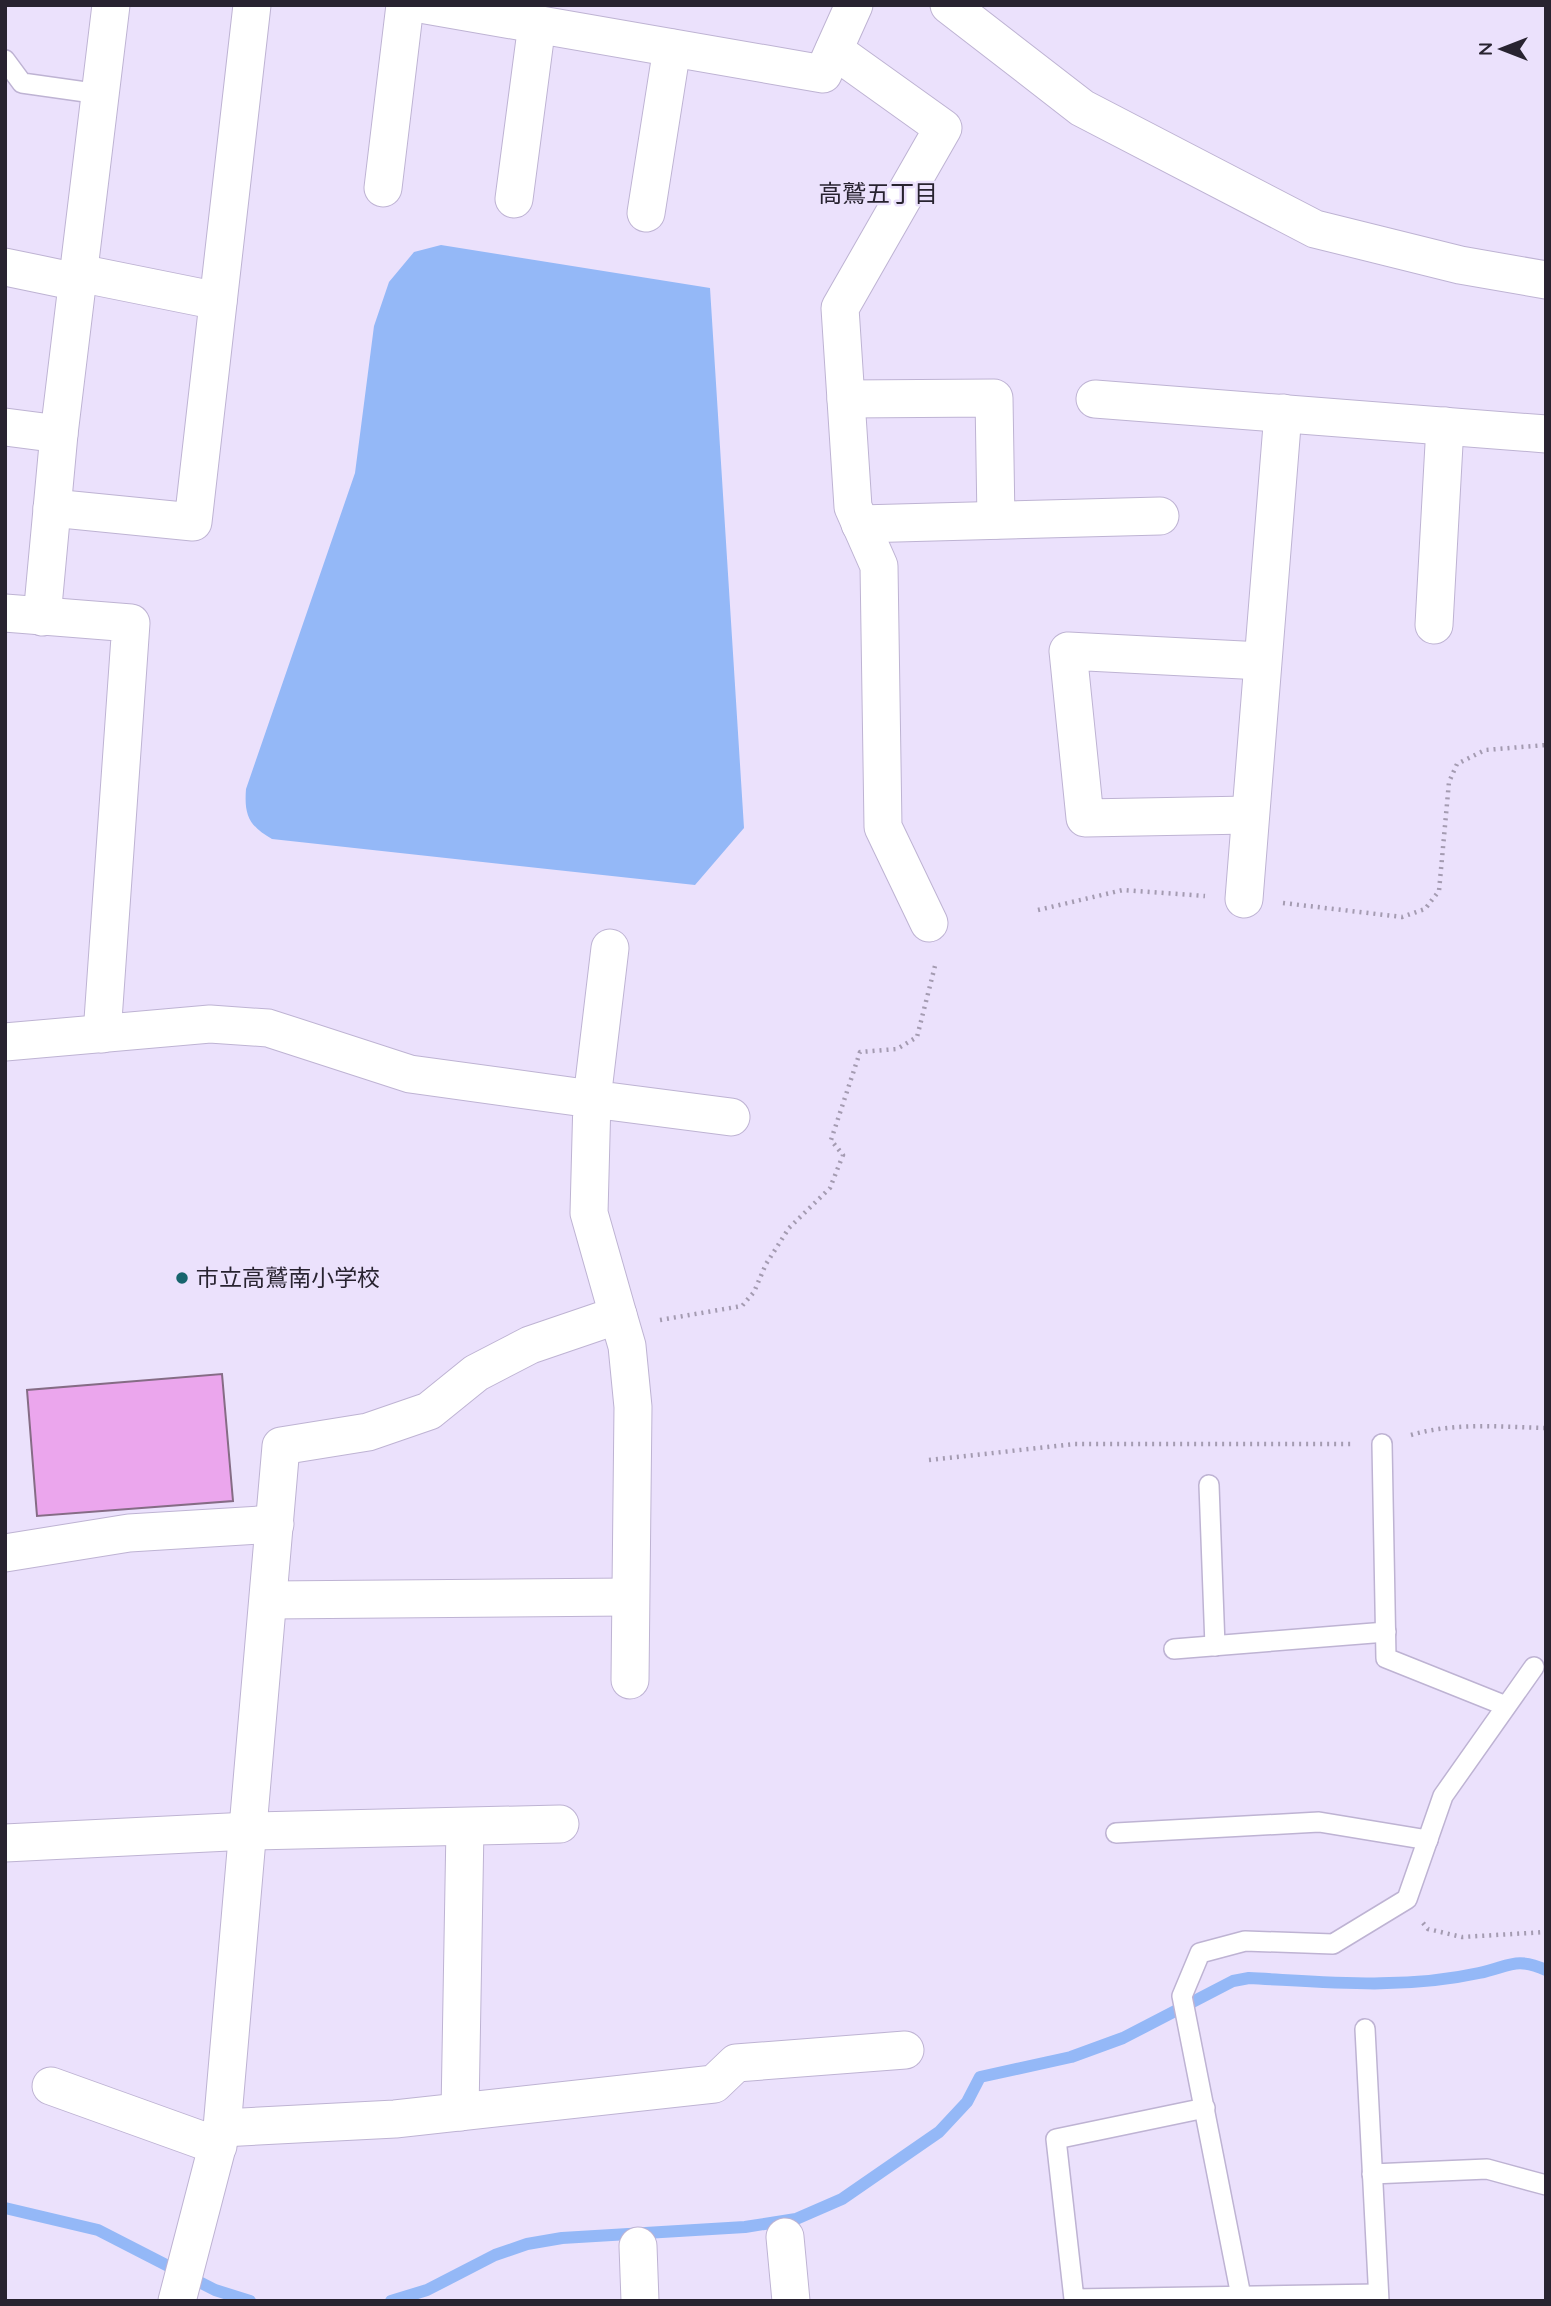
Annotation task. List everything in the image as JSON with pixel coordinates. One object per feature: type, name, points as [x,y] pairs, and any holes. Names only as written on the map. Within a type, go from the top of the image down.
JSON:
[{"type":"street","points":[[42,617],[59,434],[111,5]]},
{"type":"street","points":[[52,508],[193,522],[252,5]]},
{"type":"street","points":[[383,188],[424,6],[559,20],[672,48],[823,74],[854,5]]},
{"type":"street","points":[[949,5],[1082,108],[1315,229],[1460,265],[1546,280]]},
{"type":"street","points":[[514,200],[559,20]]},
{"type":"street","points":[[646,214],[672,48]]},
{"type":"street","points":[[834,50],[943,128],[840,308],[853,507],[879,566],[883,827],[929,923]]},
{"type":"street","points":[[5,267],[218,301]]},
{"type":"street","points":[[846,399],[994,398],[996,520]]},
{"type":"street","points":[[1095,399],[1546,434]]},
{"type":"street","points":[[1244,899],[1283,413]]},
{"type":"street","points":[[1434,625],[1445,426]]},
{"type":"street","points":[[5,427],[59,434]]},
{"type":"street","points":[[860,524],[1160,516]]},
{"type":"street","points":[[5,613],[131,623],[102,1034]]},
{"type":"street","points":[[1249,815],[1084,818],[1068,650],[1262,661]]},
{"type":"street","points":[[610,948],[592,1099],[589,1213],[620,1322],[633,1408],[630,1680]]},
{"type":"street","points":[[5,1042],[210,1024],[268,1028],[410,1074],[731,1117]]},
{"type":"street","points":[[177,2301],[220,2137],[281,1446],[368,1432],[429,1411],[476,1373],[530,1345],[620,1322]]},
{"type":"street","points":[[5,1553],[129,1533],[275,1524]]},
{"type":"street","points":[[269,1601],[629,1597]]},
{"type":"street","points":[[5,1843],[249,1830],[559,1824]]},
{"type":"street","points":[[460,2112],[465,1827]]},
{"type":"street","points":[[51,2086],[220,2137],[714,2084],[736,2063],[905,2050]]},
{"type":"street","points":[[785,2237],[791,2301]]},
{"type":"street","points":[[638,2246],[640,2301]]},
{"type":"lane","points":[[5,60],[22,83],[100,94]]},
{"type":"lane","points":[[1382,1444],[1386,1658],[1506,1706]]},
{"type":"lane","points":[[1209,1485],[1215,1646]]},
{"type":"lane","points":[[1174,1649],[1386,1632]]},
{"type":"lane","points":[[1241,2296],[1182,1996],[1200,1953],[1245,1941],[1334,1944],[1407,1899],[1443,1796],[1534,1667]]},
{"type":"lane","points":[[1116,1833],[1319,1822],[1428,1840]]},
{"type":"lane","points":[[1205,2108],[1056,2138],[1074,2299],[1378,2297],[1365,2029]]},
{"type":"lane","points":[[1372,2174],[1488,2169],[1546,2185]]},
{"type":"path","points":[[1038,910],[1122,890],[1244,899],[1402,916],[1425,909],[1439,891],[1449,782],[1457,764],[1485,750],[1546,745]]},
{"type":"path","points":[[620,1322],[742,1306],[754,1292],[789,1228],[830,1188],[843,1155],[831,1140],[860,1052],[897,1049],[917,1037],[941,942],[929,923]]},
{"type":"path","points":[[929,1460],[1075,1444],[1382,1444],[1432,1429],[1477,1426],[1546,1428]]},
{"type":"path","points":[[1407,1899],[1428,1929],[1462,1937],[1546,1932]]},
{"type":"water","points":[[441,245],[710,288],[744,828],[695,885],[272,839],[253,824],[247,813],[246,789],[355,473],[374,326],[389,282],[414,252]]},
{"type":"building","points":[[222,1374],[233,1501],[37,1516],[27,1390]]},
{"type":"waterway","points":[[391,2301],[427,2290],[495,2255],[527,2244],[562,2238],[745,2227],[796,2219],[842,2199],[939,2132],[967,2102],[980,2077],[1071,2057],[1123,2038],[1233,1981],[1249,1978],[1336,1983],[1422,1982],[1479,1973],[1519,1963],[1546,1970]]},
{"type":"waterway","points":[[5,2208],[98,2230],[215,2290],[250,2301]]},
{"type":"place","name":"市立高鷲南小学校","points":[[182,1278]]},
{"type":"district","name":"高鷲五丁目","points":[[878,194]]}]
